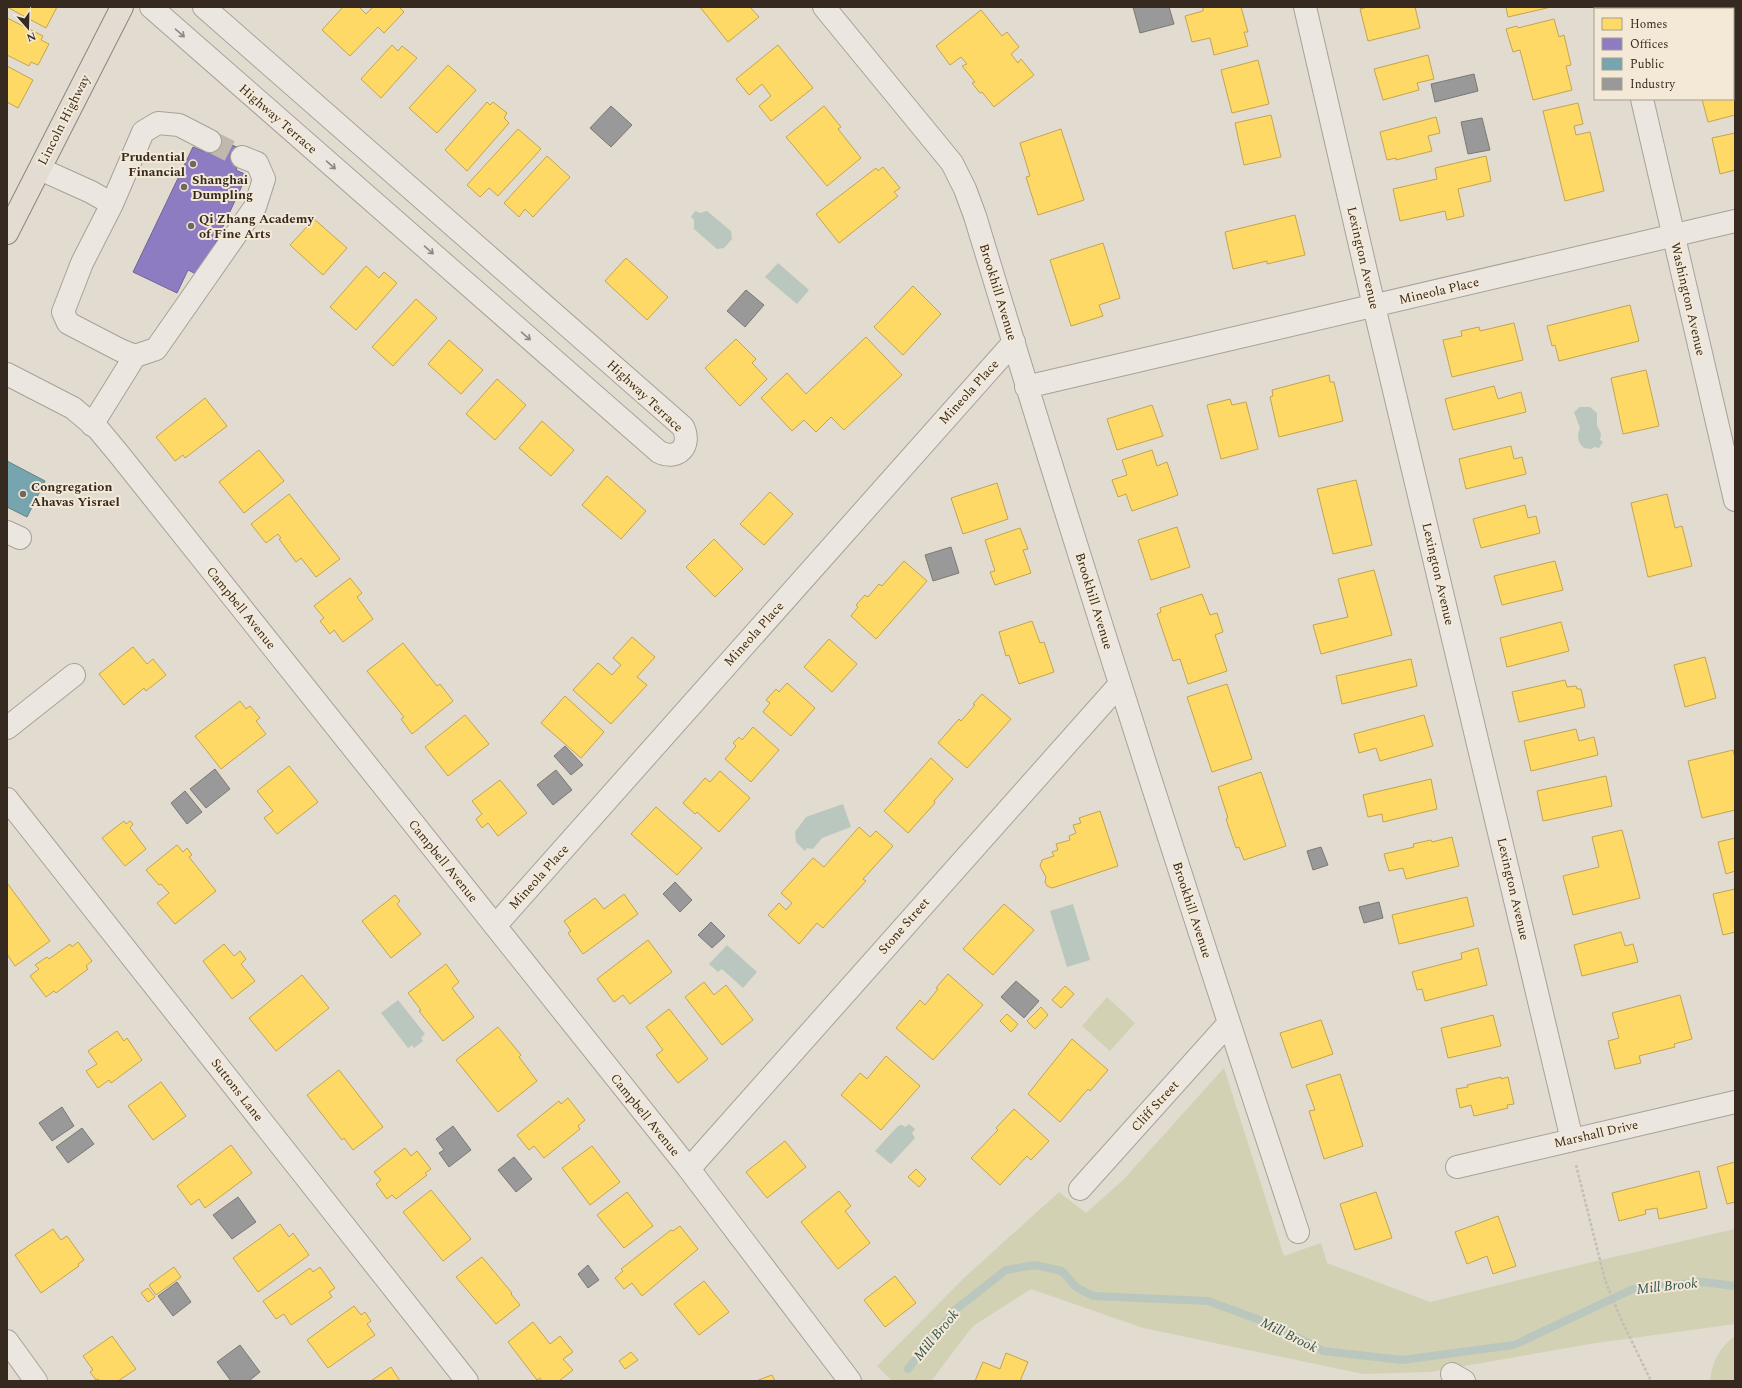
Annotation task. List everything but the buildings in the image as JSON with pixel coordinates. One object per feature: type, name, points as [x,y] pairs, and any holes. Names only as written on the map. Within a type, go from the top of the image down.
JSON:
[{"type":"main road","name":"Lincoln Highway","points":[[7,233],[122,7]]},
{"type":"street","name":"Highway Terrace","points":[[151,7],[659,452],[671,455],[679,452],[684,447],[686,434],[683,427],[209,9]]},
{"type":"street","name":"Brookhill Avenue","points":[[824,7],[952,163],[976,216],[1026,387],[1120,684],[1298,1232]]},
{"type":"street","name":"Lexington Avenue","points":[[1305,7],[1374,306],[1572,1140]]},
{"type":"street","name":"Washington Avenue","points":[[1642,100],[1735,500]]},
{"type":"street","points":[[210,141],[179,126],[158,123],[143,132],[112,204],[82,263],[63,312],[68,323],[120,350],[135,356],[156,350],[255,208],[264,179],[256,163],[242,157]]},
{"type":"street","points":[[40,169],[91,192],[112,204]]},
{"type":"street","points":[[406,230],[428,203]]},
{"type":"street","name":"Mineola Place","points":[[1026,387],[1735,221]]},
{"type":"street","name":"Mineola Place","points":[[495,926],[1014,342]]},
{"type":"street","points":[[92,425],[135,356]]},
{"type":"street","name":"Campbell Avenue","points":[[7,374],[72,408],[92,425],[118,453],[689,1170],[850,1381]]},
{"type":"street","points":[[7,728],[74,675]]},
{"type":"street","name":"Stone Street","points":[[689,1170],[1120,684]]},
{"type":"street","name":"Suttons Lane","points":[[7,798],[467,1381]]},
{"type":"street","name":"Cliff Street","points":[[1080,1189],[1229,1023]]},
{"type":"street","name":"Marshall Drive","points":[[1457,1167],[1735,1102]]},
{"type":"street","points":[[7,1341],[36,1381]]},
{"type":"path","points":[[1576,1165],[1605,1280],[1620,1317],[1650,1381]]},
{"type":"green space","points":[[1107,997],[1135,1023],[1110,1051],[1082,1026]]},
{"type":"green space","points":[[1224,1068],[1284,1256],[1321,1243],[1327,1263],[1430,1302],[1735,1229],[1735,1324],[1596,1343],[1430,1372],[1363,1374],[1143,1328],[1031,1289],[973,1326],[931,1381],[892,1381],[877,1366],[964,1278],[1059,1192],[1086,1213],[1124,1179]]},
{"type":"green space","points":[[1735,1336],[1735,1381],[1710,1381],[1712,1368],[1717,1356],[1725,1345]]},
{"type":"shaded area","points":[[695,211],[700,213],[707,211],[731,231],[732,239],[724,248],[717,249],[694,229],[694,220],[691,217]]},
{"type":"shaded area","points":[[778,263],[809,290],[797,304],[765,277]]},
{"type":"shaded area","points":[[1580,407],[1590,407],[1597,413],[1597,425],[1601,434],[1600,440],[1603,442],[1599,448],[1584,448],[1579,441],[1578,436],[1580,428],[1574,412]]},
{"type":"shaded area","points":[[843,804],[851,827],[822,838],[813,849],[807,848],[805,851],[796,842],[795,832],[806,817]]},
{"type":"shaded area","points":[[1073,904],[1090,960],[1067,967],[1050,911]]},
{"type":"shaded area","points":[[727,945],[757,972],[743,988],[722,969],[718,972],[709,964]]},
{"type":"shaded area","points":[[398,1000],[425,1034],[421,1038],[423,1041],[414,1048],[412,1045],[408,1048],[381,1013]]},
{"type":"shaded area","points":[[909,1124],[915,1129],[912,1133],[915,1138],[891,1164],[875,1151],[898,1126],[902,1125],[905,1127]]},
{"type":"waterway","name":"Mill Brook","points":[[908,1369],[955,1310],[1006,1270],[1035,1265],[1062,1271],[1076,1287],[1093,1296],[1208,1301],[1276,1326],[1323,1351],[1402,1360],[1514,1345],[1633,1289],[1703,1282],[1735,1286]]},
{"type":"tunnel","points":[[210,141],[242,157]]},
{"type":"place","name":"Prudential Financial","points":[[193,164]]},
{"type":"place","name":"Shanghai Dumpling","points":[[184,187]]},
{"type":"place","name":"Qi Zhang Academy of Fine Arts","points":[[191,226]]},
{"type":"place","name":"Congregation Ahavas Yisrael","points":[[23,494]]}]
